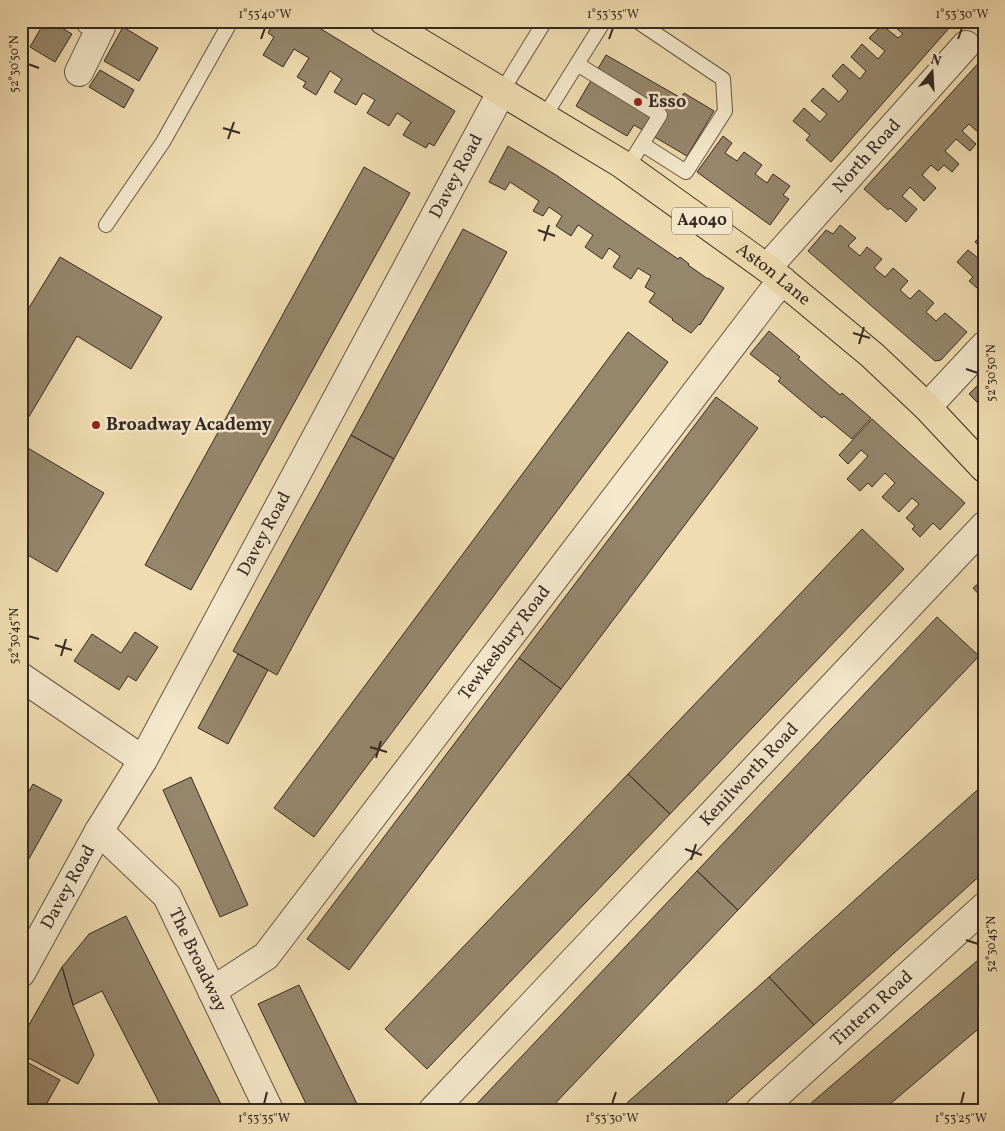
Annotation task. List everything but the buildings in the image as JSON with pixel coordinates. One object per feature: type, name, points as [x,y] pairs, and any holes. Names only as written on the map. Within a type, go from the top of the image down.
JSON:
[{"type":"main road","name":"Aston Lane","points":[[384,21],[627,168],[775,274],[872,355],[926,407],[984,468]]},
{"type":"street","points":[[79,72],[100,27],[90,21]]},
{"type":"street","name":"North Road","points":[[775,274],[966,45]]},
{"type":"street","name":"Davey Road","points":[[21,973],[99,831],[143,760],[502,91]]},
{"type":"street","name":"Tewkesbury Road","points":[[212,991],[266,956],[771,294],[775,274]]},
{"type":"street","points":[[926,407],[984,346]]},
{"type":"street","name":"Kenilworth Road","points":[[433,1110],[984,526]]},
{"type":"street","points":[[21,677],[143,760]]},
{"type":"street","name":"The Broadway","points":[[99,831],[167,896],[269,1110]]},
{"type":"street","name":"Tintern Road","points":[[760,1110],[984,907]]},
{"type":"lane","points":[[106,226],[163,142],[231,21]]},
{"type":"lane","points":[[502,91],[545,21]]},
{"type":"lane","points":[[544,117],[604,21]]},
{"type":"lane","points":[[637,21],[723,79],[725,111],[686,172],[642,144]]},
{"type":"lane","points":[[577,64],[660,115],[627,168]]},
{"type":"place","name":"Esso","points":[[638,102]]},
{"type":"place","name":"Broadway Academy","points":[[96,425]]}]
